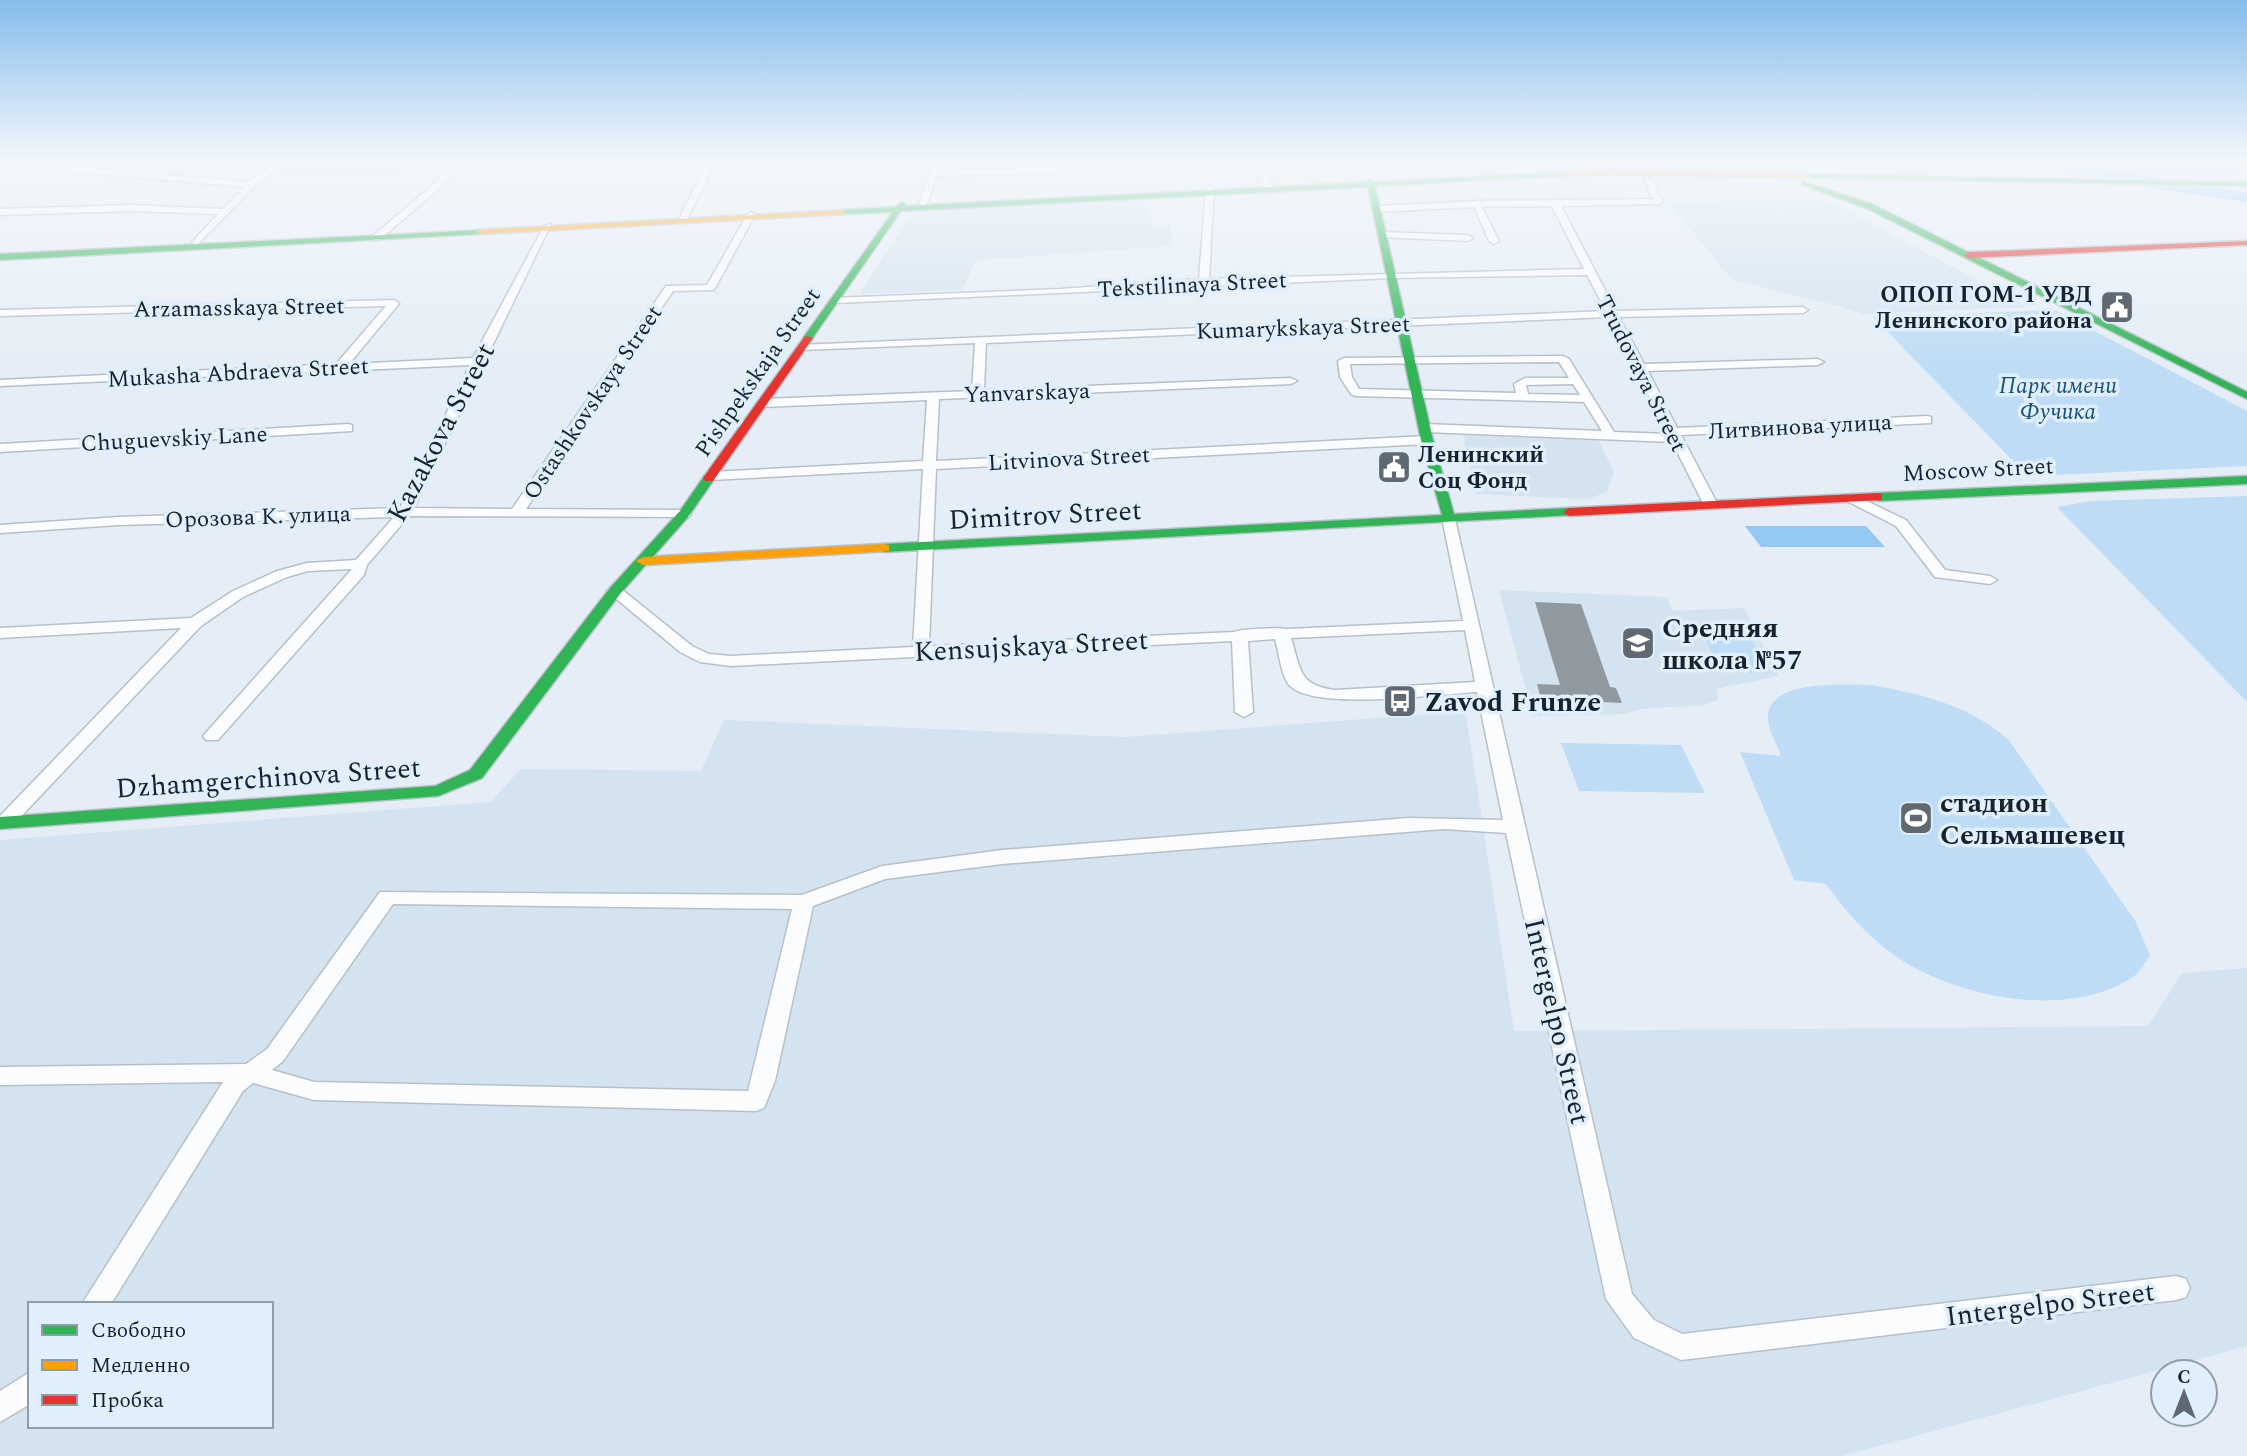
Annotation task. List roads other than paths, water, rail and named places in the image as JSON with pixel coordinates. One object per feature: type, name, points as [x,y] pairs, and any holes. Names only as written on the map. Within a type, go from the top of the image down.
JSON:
[{"type":"main road","points":[[0,255],[197,242],[471,230]]},
{"type":"main road","points":[[0,255],[475,230]]},
{"type":"main road","name":"Pishpekskaja Street","points":[[643,561],[684,514],[884,230]]},
{"type":"main road","name":"Intergelpo Street","points":[[1381,230],[1426,434],[1448,518]]},
{"type":"main road","points":[[1916,230],[2247,396]]},
{"type":"main road","points":[[1968,255],[2247,243]]},
{"type":"main road","name":"Moscow Street","points":[[1711,505],[2247,480]]},
{"type":"main road","name":"Dimitrov Street","points":[[643,561],[1711,505]]},
{"type":"main road","name":"Dzhamgerchinova Street","points":[[3,822],[438,791],[476,774],[615,591],[643,561]]},
{"type":"street","points":[[197,242],[208,230]]},
{"type":"street","points":[[381,235],[387,230]]},
{"type":"street","name":"Kazakova Street","points":[[212,736],[359,572],[360,564],[405,512],[477,361],[546,230]]},
{"type":"street","name":"Ostashkovskaya Street","points":[[516,513],[670,288],[710,288],[743,230]]},
{"type":"street","points":[[1204,282],[1207,230]]},
{"type":"street","points":[[1488,230],[1493,241]]},
{"type":"street","name":"Trudovaya Street","points":[[1566,230],[1711,505]]},
{"type":"street","points":[[1382,235],[1468,238]]},
{"type":"street","name":"Tekstilinaya Street","points":[[836,300],[1391,275],[1590,272]]},
{"type":"street","name":"Arzamasskaya Street","points":[[0,313],[394,303],[340,367]]},
{"type":"street","name":"Kumarykskaya Street","points":[[803,347],[1612,314],[1803,310]]},
{"type":"street","points":[[978,393],[981,340]]},
{"type":"street","points":[[1587,400],[1355,392],[1346,377],[1344,360],[1557,358],[1566,361],[1608,431]]},
{"type":"street","name":"Mukasha Abdraeva Street","points":[[1,384],[477,361]]},
{"type":"street","points":[[1640,368],[1818,362]]},
{"type":"street","name":"Yanvarskaya","points":[[763,403],[1291,381]]},
{"type":"street","points":[[1523,398],[1520,384],[1525,381],[1577,381]]},
{"type":"street","points":[[921,651],[933,396]]},
{"type":"street","name":"Литвинова улица","points":[[1426,434],[1675,435],[1927,420]]},
{"type":"street","name":"Chuguevskiy Lane","points":[[0,448],[348,428]]},
{"type":"street","name":"Litvinova Street","points":[[711,476],[1426,434]]},
{"type":"street","points":[[1852,498],[1901,523],[1940,574],[1990,580]]},
{"type":"street","name":"Орозова К. улица","points":[[0,529],[119,521],[405,512],[684,514]]},
{"type":"street","name":"Intergelpo Street","points":[[1448,518],[1620,1299],[1644,1329],[1681,1347],[2176,1288]]},
{"type":"street","points":[[3,822],[195,623],[238,594],[282,574],[307,567],[360,564]]},
{"type":"street","name":"Kensujskaya Street","points":[[615,591],[686,649],[706,659],[731,661],[1240,634],[1470,625]]},
{"type":"street","points":[[0,633],[195,623]]},
{"type":"street","points":[[1282,632],[1296,682],[1311,692],[1335,695],[1485,687]]},
{"type":"street","points":[[1240,634],[1244,712]]},
{"type":"street","points":[[97,1302],[235,1084],[275,1055],[387,897],[804,902],[882,873],[1002,857],[1409,824],[1514,827]]},
{"type":"street","points":[[0,1076],[250,1073],[314,1091],[756,1101],[763,1081],[804,902]]},
{"type":"street","points":[[0,1408],[28,1387]]},
{"type":"place","name":"ОПОП ГОМ-1 УВД Ленинского района","points":[[2117,307]]},
{"type":"place","name":"Ленинский Соц Фонд","points":[[1394,467]]},
{"type":"place","name":"Средняя школа №57","points":[[1638,643]]},
{"type":"place","name":"Zavod Frunze","points":[[1400,701]]},
{"type":"place","name":"стадион Сельмашевец","points":[[1916,818]]},
{"type":"park label","name":"Парк имени Фучика","points":[[2058,398]]}]
